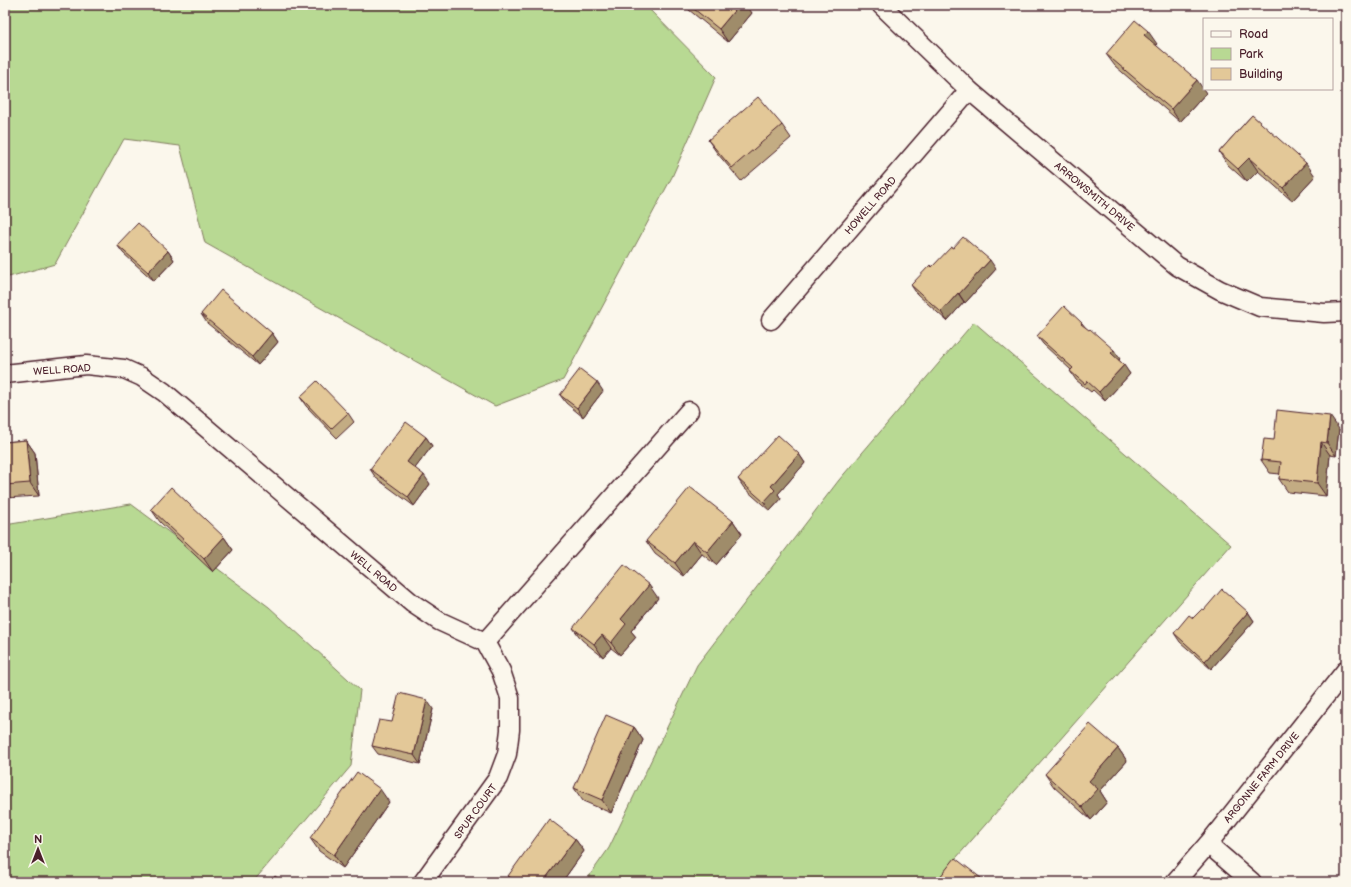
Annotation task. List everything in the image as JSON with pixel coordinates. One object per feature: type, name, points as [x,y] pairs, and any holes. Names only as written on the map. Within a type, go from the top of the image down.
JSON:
[{"type":"street","name":"ARROWSMITH DRIVE","points":[[881,5],[969,90],[1177,266],[1220,290],[1260,307],[1324,313],[1346,312]]},
{"type":"street","name":"HOWELL ROAD","points":[[771,320],[969,90]]},
{"type":"street","name":"WELL ROAD","points":[[5,374],[86,365],[124,369],[142,377],[164,392],[412,603],[439,621],[485,642]]},
{"type":"street","points":[[485,642],[689,411]]},
{"type":"street","name":"SPUR COURT","points":[[424,882],[498,778],[507,754],[510,730],[510,698],[501,671],[485,642]]},
{"type":"street","name":"ARGONNE FARM DRIVE","points":[[1175,882],[1208,844],[1346,670]]},
{"type":"street","points":[[1208,844],[1252,882]]},
{"type":"green space","points":[[5,5],[310,5],[317,9],[320,5],[645,5],[716,77],[672,177],[563,380],[495,406],[205,243],[180,146],[124,139],[55,264],[5,278]]},
{"type":"green space","points":[[974,322],[1231,545],[935,882],[585,882],[609,848],[697,665],[839,480]]},
{"type":"green space","points":[[131,504],[269,607],[360,690],[351,766],[253,882],[5,882],[5,525]]},
{"type":"building","points":[[689,5],[739,5],[719,29]]},
{"type":"building","points":[[1135,20],[1148,31],[1144,35],[1197,80],[1171,109],[1106,54]]},
{"type":"building","points":[[758,97],[782,125],[732,168],[708,140]]},
{"type":"building","points":[[1252,115],[1306,163],[1283,188],[1249,158],[1238,169],[1219,152]]},
{"type":"building","points":[[138,223],[168,251],[148,272],[117,245]]},
{"type":"building","points":[[963,237],[990,260],[941,312],[911,285],[930,265],[932,267]]},
{"type":"building","points":[[221,290],[272,333],[252,357],[201,314]]},
{"type":"building","points":[[1064,306],[1082,323],[1081,324],[1089,330],[1090,329],[1114,350],[1111,353],[1124,365],[1099,392],[1087,381],[1085,384],[1070,371],[1073,368],[1037,336]]},
{"type":"building","points":[[580,369],[597,382],[577,408],[560,395]]},
{"type":"building","points":[[317,381],[348,413],[331,429],[300,397]]},
{"type":"building","points":[[1277,410],[1330,416],[1327,443],[1321,442],[1317,483],[1279,479],[1281,462],[1261,460],[1264,439],[1274,440]]},
{"type":"building","points":[[406,422],[426,437],[407,462],[424,475],[408,497],[370,469]]},
{"type":"building","points":[[778,435],[799,454],[771,486],[775,490],[764,502],[738,479]]},
{"type":"building","points":[[26,440],[30,483],[5,485],[5,442]]},
{"type":"building","points":[[171,487],[224,537],[204,559],[151,509]]},
{"type":"building","points":[[690,487],[733,521],[707,552],[693,541],[675,563],[646,541]]},
{"type":"building","points":[[624,565],[649,585],[621,619],[626,624],[611,643],[602,635],[594,644],[573,628]]},
{"type":"building","points":[[1222,589],[1248,612],[1205,661],[1174,633],[1189,615],[1193,618],[1202,609],[1204,610]]},
{"type":"building","points":[[399,693],[427,700],[414,755],[372,746],[379,720],[392,722]]},
{"type":"building","points":[[606,715],[634,727],[602,800],[574,788]]},
{"type":"building","points":[[1090,724],[1118,748],[1089,781],[1098,789],[1082,807],[1045,774]]},
{"type":"building","points":[[357,772],[380,789],[334,855],[310,838]]},
{"type":"building","points":[[1346,815],[1346,828],[1339,822]]},
{"type":"building","points":[[549,819],[575,839],[543,882],[517,882],[508,876]]},
{"type":"building","points":[[955,858],[986,882],[936,882]]},
{"type":"building","points":[[275,876],[283,882],[271,882]]}]
